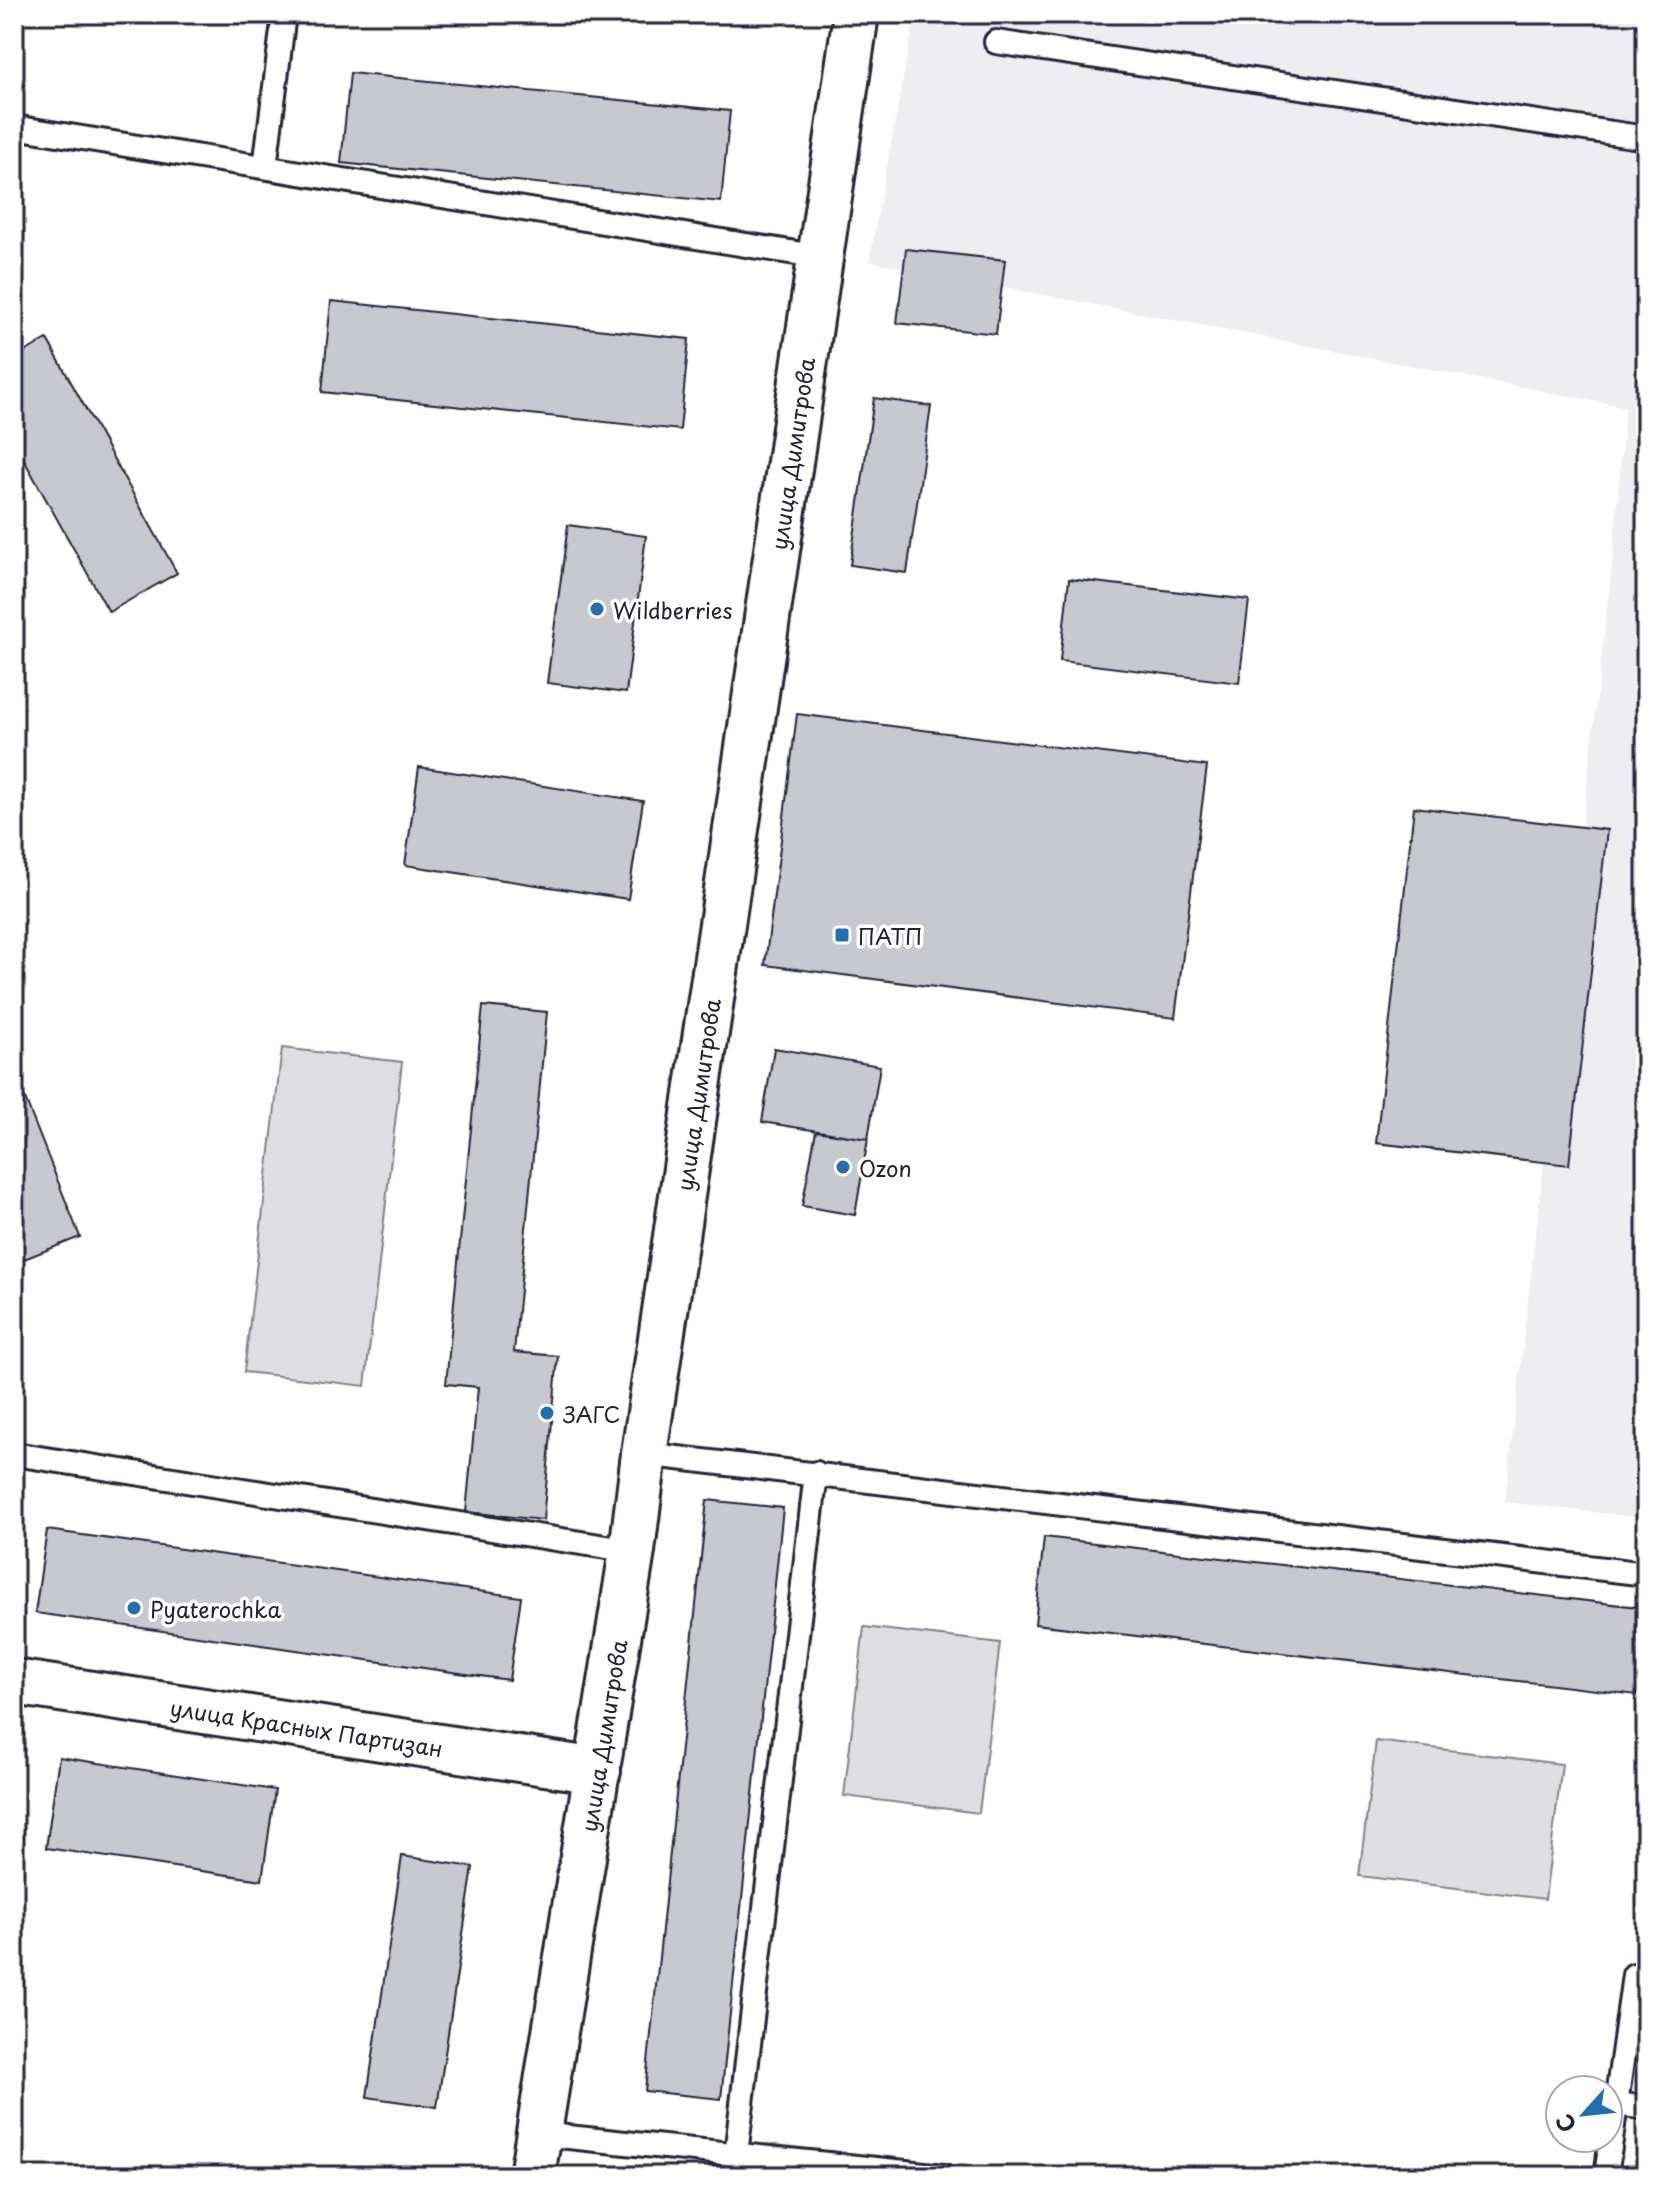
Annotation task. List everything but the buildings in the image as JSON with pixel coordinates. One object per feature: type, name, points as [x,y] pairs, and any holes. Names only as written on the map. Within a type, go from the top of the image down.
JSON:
[{"type":"street","name":"улица Димитрова","points":[[532,2176],[632,1551],[856,14]]},
{"type":"street","name":"улица Красных Партизан","points":[[14,1682],[598,1771]]},
{"type":"lane","points":[[265,167],[284,14]]},
{"type":"lane","points":[[996,42],[1646,138]]},
{"type":"lane","points":[[14,127],[821,257]]},
{"type":"lane","points":[[644,1454],[1646,1574]]},
{"type":"lane","points":[[15,1461],[632,1551]]},
{"type":"lane","points":[[736,2155],[816,1473]]},
{"type":"lane","points":[[1621,2074],[1634,1975]]},
{"type":"lane","points":[[1624,2105],[1646,2108]]},
{"type":"lane","points":[[539,2134],[944,2176]]},
{"type":"lane","points":[[1606,2176],[1609,2154]]},
{"type":"shaded area","points":[[915,14],[1646,14],[1646,1518],[1505,1502],[1613,556],[1625,407],[869,261]]},
{"type":"shaded area","points":[[282,1048],[402,1062],[365,1386],[244,1372]]},
{"type":"shaded area","points":[[864,1627],[1000,1643],[979,1813],[844,1796]]},
{"type":"shaded area","points":[[1376,1741],[1562,1764],[1545,1899],[1359,1876]]},
{"type":"place","name":"Wildberries","points":[[597,609]]},
{"type":"place","name":"ПАТП","points":[[842,935]]},
{"type":"place","name":"Ozon","points":[[843,1167]]},
{"type":"place","name":"ЗАГС","points":[[547,1413]]},
{"type":"place","name":"Pyaterochka","points":[[134,1608]]}]
